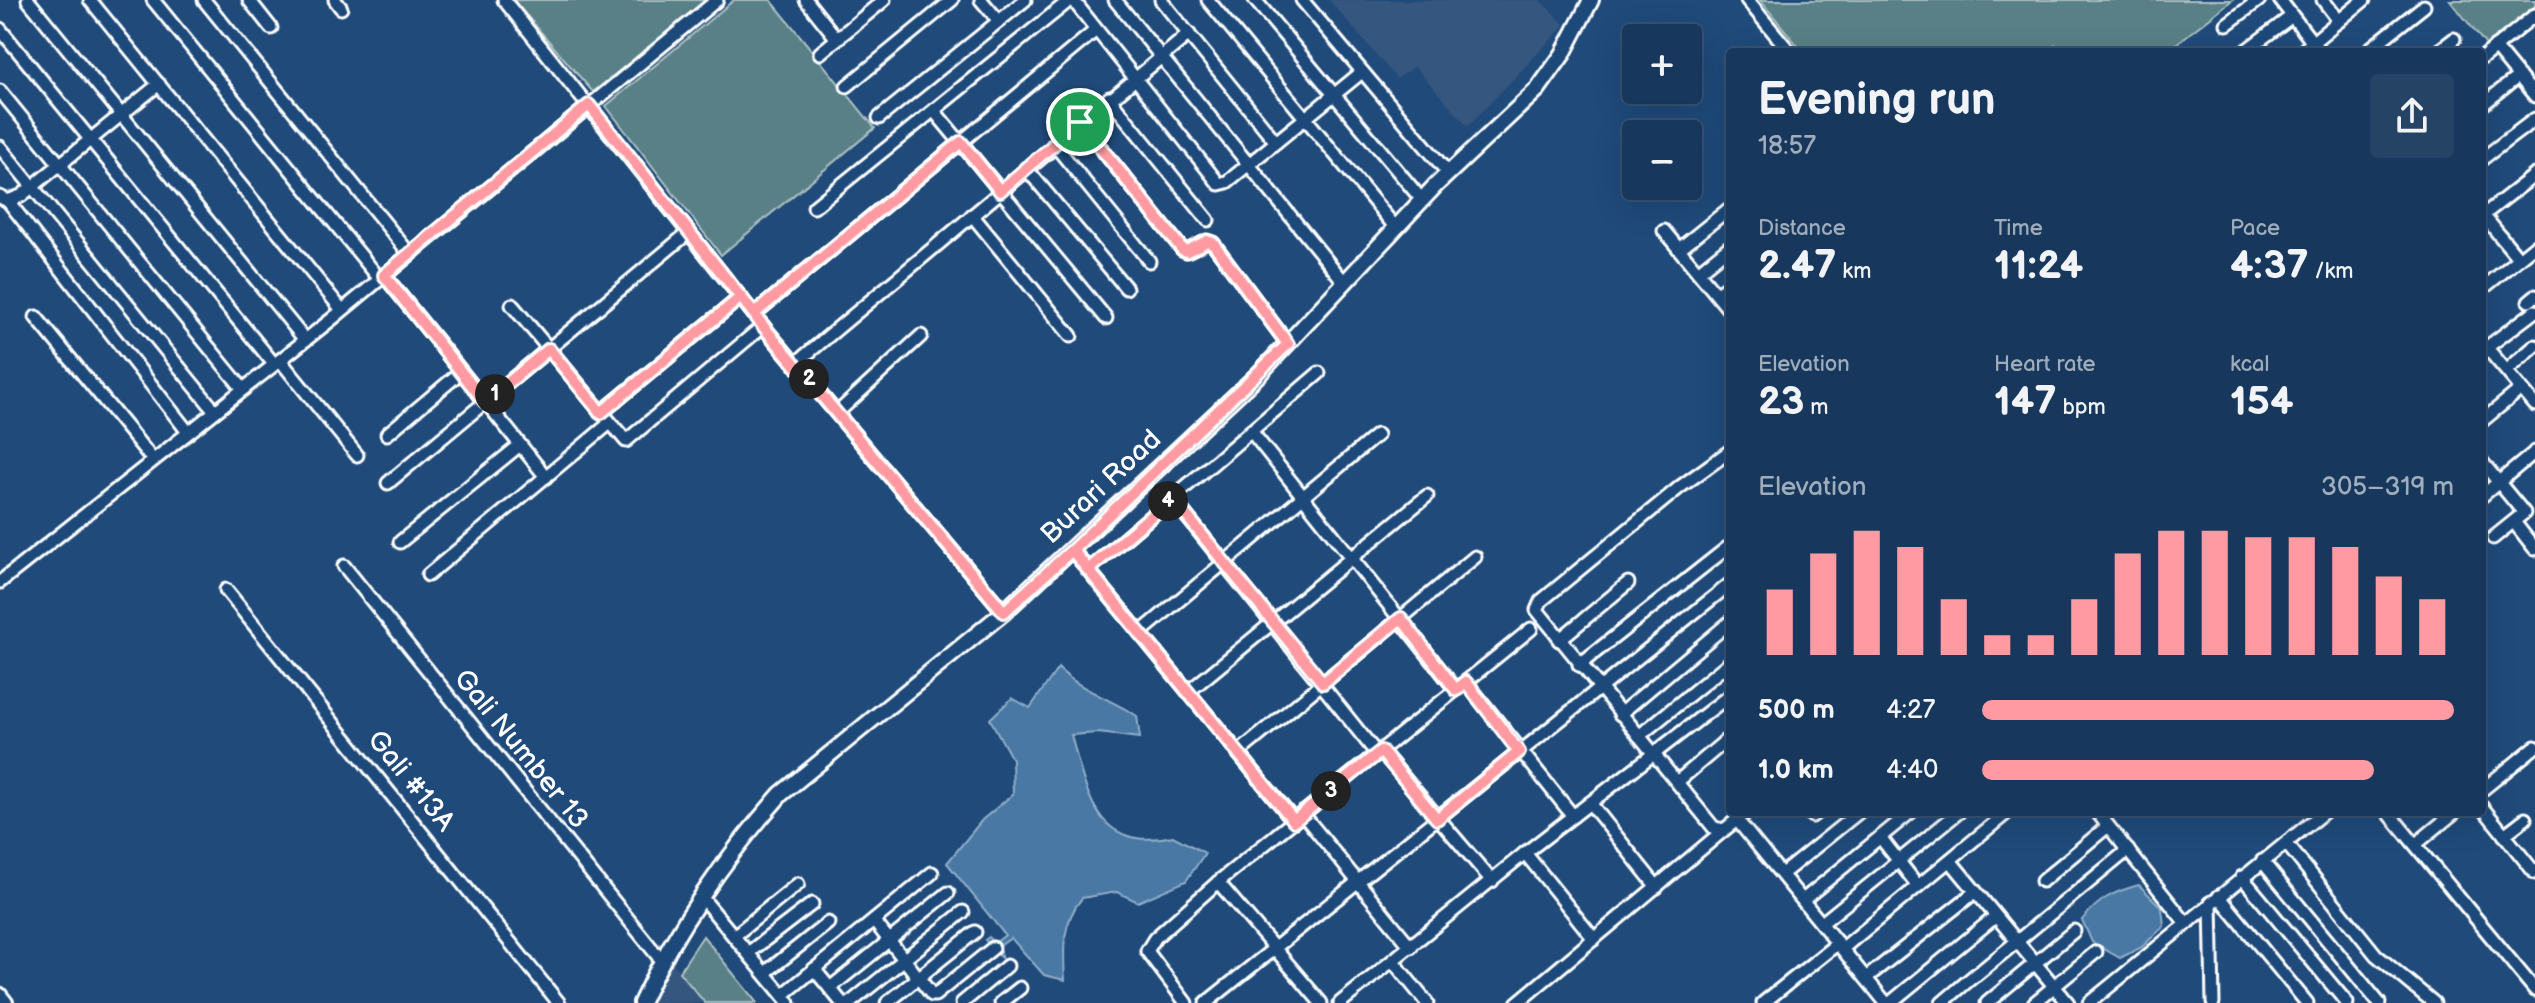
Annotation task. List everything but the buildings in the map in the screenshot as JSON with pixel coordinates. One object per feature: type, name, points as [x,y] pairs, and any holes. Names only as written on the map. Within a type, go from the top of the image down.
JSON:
[{"type":"main road","name":"Burari Road","points":[[641,1003],[661,960],[752,828],[781,794],[1004,612],[1288,344],[1448,173],[1546,80],[1591,0]]},
{"type":"street","points":[[28,0],[305,340]]},
{"type":"street","points":[[90,0],[342,310]]},
{"type":"street","points":[[153,0],[546,477]]},
{"type":"street","points":[[204,0],[409,253]]},
{"type":"street","points":[[268,0],[253,5],[271,28]]},
{"type":"street","points":[[504,0],[763,326],[1004,612]]},
{"type":"street","points":[[0,582],[342,310],[717,0]]},
{"type":"street","points":[[806,0],[837,39]]},
{"type":"street","points":[[847,86],[952,0]]},
{"type":"street","points":[[981,0],[999,21]]},
{"type":"street","points":[[879,118],[1025,0]]},
{"type":"street","points":[[814,207],[1072,0],[1219,184],[1249,164],[1362,72]]},
{"type":"street","points":[[1115,0],[1345,283]]},
{"type":"street","points":[[1161,0],[1276,142]]},
{"type":"street","points":[[1208,0],[1303,120],[1396,228]]},
{"type":"street","points":[[1255,0],[1422,200]]},
{"type":"street","points":[[1302,0],[1448,173]]},
{"type":"street","points":[[1747,0],[1787,48]]},
{"type":"street","points":[[2227,24],[2259,0]]},
{"type":"street","points":[[2280,0],[2316,47],[2339,21],[2364,0]]},
{"type":"street","points":[[2323,0],[2339,21]]},
{"type":"street","points":[[820,53],[879,2]]},
{"type":"street","points":[[2371,48],[2424,6]]},
{"type":"street","points":[[2486,55],[2535,15]]},
{"type":"street","points":[[2249,48],[2292,16]]},
{"type":"street","points":[[0,29],[357,455]]},
{"type":"street","points":[[754,314],[1096,30]]},
{"type":"street","points":[[795,364],[1080,122],[1189,34]]},
{"type":"street","points":[[2442,48],[2454,39]]},
{"type":"street","points":[[2495,47],[2535,96]]},
{"type":"street","points":[[2486,102],[2519,76]]},
{"type":"street","points":[[159,84],[33,187],[4,199],[188,432]]},
{"type":"street","points":[[0,91],[243,389]]},
{"type":"street","points":[[1109,98],[1208,220]]},
{"type":"street","points":[[935,112],[1106,318]]},
{"type":"street","points":[[2486,156],[2535,119]]},
{"type":"street","points":[[1080,122],[1182,249],[1187,251],[1207,241],[1213,243],[1288,344]]},
{"type":"street","points":[[1054,144],[1149,261]]},
{"type":"street","points":[[0,147],[215,411]]},
{"type":"street","points":[[1026,168],[1126,288]]},
{"type":"street","points":[[2486,214],[2535,175]]},
{"type":"street","points":[[1679,249],[1726,211]]},
{"type":"street","points":[[972,215],[1071,336]]},
{"type":"street","points":[[2486,221],[2514,263]]},
{"type":"street","points":[[1664,231],[1726,306]]},
{"type":"street","points":[[388,483],[689,232]]},
{"type":"street","points":[[2486,284],[2535,246]]},
{"type":"street","points":[[1698,272],[1726,249]]},
{"type":"street","points":[[1717,294],[1726,287]]},
{"type":"street","points":[[601,413],[741,297]]},
{"type":"street","points":[[2486,348],[2533,303]]},
{"type":"street","points":[[512,305],[625,441],[630,441],[763,326]]},
{"type":"street","points":[[36,317],[153,460]]},
{"type":"street","points":[[837,413],[921,336]]},
{"type":"street","points":[[2512,366],[2535,346]]},
{"type":"street","points":[[2486,352],[2535,405]]},
{"type":"street","points":[[387,434],[461,372]]},
{"type":"street","points":[[1088,570],[1319,373]]},
{"type":"street","points":[[2486,418],[2521,389]]},
{"type":"street","points":[[428,575],[610,423]]},
{"type":"street","points":[[1251,431],[1401,618],[1573,816]]},
{"type":"street","points":[[1140,633],[1377,435]]},
{"type":"street","points":[[400,542],[520,445]]},
{"type":"street","points":[[2486,493],[2535,452]]},
{"type":"street","points":[[1724,830],[1718,831],[1710,825],[1537,610],[1541,601],[1680,487],[1726,455]]},
{"type":"street","points":[[2486,467],[2524,513],[2493,538]]},
{"type":"street","points":[[1188,692],[1427,496]]},
{"type":"street","points":[[1172,498],[1379,753],[1492,881]]},
{"type":"street","points":[[2514,522],[2535,549]]},
{"type":"street","points":[[1579,665],[1726,549]]},
{"type":"street","points":[[1072,550],[1238,753],[1358,883],[1411,947]]},
{"type":"street","points":[[1238,753],[1475,557]]},
{"type":"street","name":"Gali Number 13","points":[[344,566],[661,960]]},
{"type":"street","points":[[1559,640],[1628,583]]},
{"type":"street","points":[[1206,1003],[1726,587]]},
{"type":"street","name":"Gali #13A","points":[[226,590],[559,1003]]},
{"type":"street","points":[[1620,714],[1726,625]]},
{"type":"street","points":[[1186,1003],[1147,951],[1155,938],[1218,882],[1531,629]]},
{"type":"street","points":[[1639,736],[1726,665]]},
{"type":"street","points":[[1340,1003],[1525,853],[1726,698]]},
{"type":"street","points":[[1677,782],[1726,740]]},
{"type":"street","points":[[2486,787],[2535,747]]},
{"type":"street","points":[[1590,803],[1657,887]]},
{"type":"street","points":[[2486,812],[2534,868]]},
{"type":"street","points":[[1517,1003],[1742,816]]},
{"type":"street","points":[[1782,874],[1854,816]]},
{"type":"street","points":[[1803,900],[1906,816]]},
{"type":"street","points":[[1822,923],[1954,816]]},
{"type":"street","points":[[1763,1003],[1918,886],[2003,816]]},
{"type":"street","points":[[2100,816],[2185,922]]},
{"type":"street","points":[[2089,1003],[2319,816]]},
{"type":"street","points":[[2392,816],[2535,990]]},
{"type":"street","points":[[2416,844],[2450,816]]},
{"type":"street","points":[[2504,835],[2525,819]]},
{"type":"street","points":[[1737,820],[1888,1003],[1995,917]]},
{"type":"street","points":[[2042,881],[2108,826]]},
{"type":"street","points":[[1880,837],[1918,886]]},
{"type":"street","points":[[2286,843],[2376,955],[2434,1003]]},
{"type":"street","points":[[1942,1003],[2128,850]]},
{"type":"street","points":[[1525,853],[1594,939]]},
{"type":"street","points":[[2262,861],[2379,1003]]},
{"type":"street","points":[[1953,864],[2068,1003]]},
{"type":"street","points":[[703,899],[786,999],[814,969],[932,873]]},
{"type":"street","points":[[2242,877],[2347,1003]]},
{"type":"street","points":[[1218,882],[1321,1003]]},
{"type":"street","points":[[734,936],[798,884]]},
{"type":"street","points":[[1866,978],[1975,892]]},
{"type":"street","points":[[830,988],[948,893]]},
{"type":"street","points":[[2213,1003],[2215,899]]},
{"type":"street","points":[[2215,899],[2307,1003]]},
{"type":"street","points":[[748,953],[812,904]]},
{"type":"street","points":[[850,1003],[963,912]]},
{"type":"street","points":[[874,921],[933,998],[993,948]]},
{"type":"street","points":[[765,973],[828,923]]},
{"type":"street","points":[[1987,1003],[2074,931]]},
{"type":"street","points":[[887,1003],[975,932]]},
{"type":"street","points":[[2034,1003],[2096,952]]},
{"type":"street","points":[[1393,961],[1427,1003]]},
{"type":"street","points":[[962,1003],[1007,966]]},
{"type":"street","points":[[814,969],[842,1003]]},
{"type":"street","points":[[1001,1003],[1020,988]]},
{"type":"street","points":[[0,994],[7,1003]]},
{"type":"shaded area","points":[[1329,0],[1540,0],[1565,25],[1468,126],[1414,66],[1397,79]]},
{"type":"shaded area","points":[[1058,668],[1085,688],[1137,716],[1140,738],[1098,733],[1071,735],[1083,778],[1099,814],[1111,827],[1127,836],[1147,839],[1173,836],[1205,853],[1186,881],[1138,902],[1117,892],[1082,898],[1067,926],[1065,980],[1044,975],[1011,938],[998,947],[1002,959],[985,940],[989,937],[995,943],[1005,935],[947,863],[982,820],[1013,794],[1012,759],[990,719],[1012,698],[1030,708]]},
{"type":"shaded area","points":[[2139,885],[2162,908],[2164,926],[2142,947],[2120,958],[2092,942],[2082,920],[2107,897]]},
{"type":"shaded area","points":[[672,962],[705,1003],[653,1003]]},
{"type":"green space","points":[[513,0],[707,0],[593,92]]},
{"type":"green space","points":[[734,0],[771,0],[875,128],[721,255],[606,106]]},
{"type":"green space","points":[[1760,0],[2232,0],[2175,45],[2177,48],[2052,48],[2056,44],[2052,48],[1800,48]]},
{"type":"green space","points":[[2450,0],[2535,0],[2535,6],[2486,45]]},
{"type":"green space","points":[[703,936],[757,1003],[705,1003],[679,972]]},
{"type":"route","points":[[1080,122],[1000,191],[961,142],[754,314],[741,297],[720,316],[601,413],[549,349],[485,402],[384,275],[589,105],[754,314],[763,326],[1004,612],[1072,550],[1294,821],[1381,751],[1437,819],[1519,752],[1466,682],[1456,690],[1401,618],[1323,683],[1172,498],[1088,570],[1072,550],[1288,344],[1213,243],[1207,241],[1187,251],[1182,249],[1080,122]]}]
